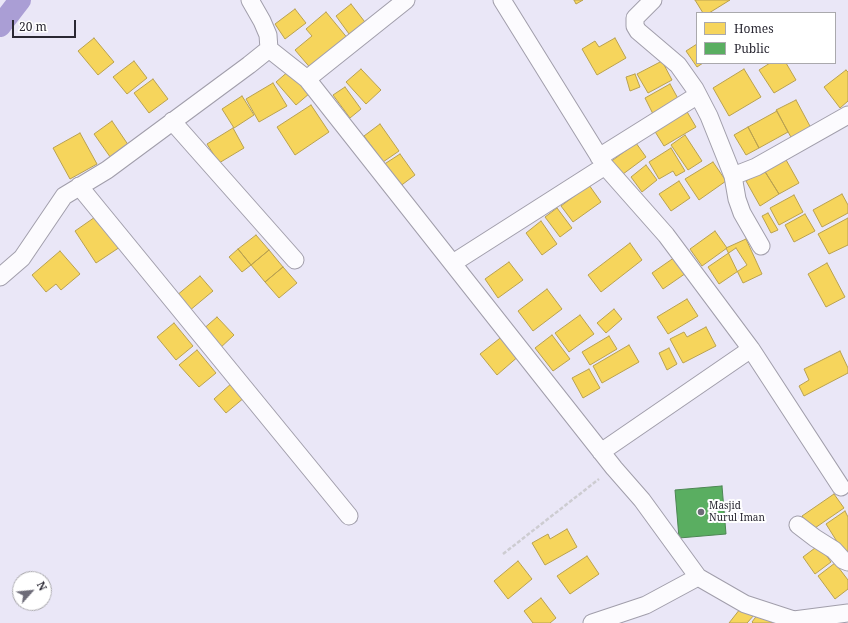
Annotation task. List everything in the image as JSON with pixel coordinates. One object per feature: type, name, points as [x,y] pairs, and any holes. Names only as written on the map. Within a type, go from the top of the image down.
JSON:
[{"type":"street","points":[[250,0],[268,35],[269,49],[307,79],[601,452],[642,500],[698,577],[746,604],[794,622],[848,613]]},
{"type":"street","points":[[307,79],[406,0]]},
{"type":"street","points":[[502,0],[602,161],[666,235],[751,349],[841,487]]},
{"type":"street","points":[[653,0],[635,18],[635,26],[638,31],[678,65],[698,95],[709,116],[733,176],[737,199],[742,213],[761,246]]},
{"type":"street","points":[[0,277],[22,258],[64,196],[107,170],[269,49]]},
{"type":"street","points":[[453,264],[698,95]]},
{"type":"street","points":[[733,176],[756,167],[848,114]]},
{"type":"street","points":[[172,121],[295,260]]},
{"type":"street","points":[[79,186],[349,516]]},
{"type":"street","points":[[601,452],[751,349]]},
{"type":"street","points":[[798,525],[834,550],[843,560],[848,562]]},
{"type":"street","points":[[592,623],[646,605],[698,577]]},
{"type":"path","points":[[503,554],[614,468]]},
{"type":"building: Homes","points":[[574,0],[583,0],[576,4]]},
{"type":"building: Homes","points":[[695,0],[730,0],[711,12],[702,12]]},
{"type":"building: Homes","points":[[351,4],[368,26],[352,38],[336,16]]},
{"type":"building: Homes","points":[[295,9],[306,23],[285,39],[275,24]]},
{"type":"building: Homes","points":[[326,12],[349,40],[313,71],[295,50],[312,36],[306,29]]},
{"type":"building: Homes","points":[[94,38],[114,62],[98,75],[78,51]]},
{"type":"building: Homes","points":[[615,38],[626,58],[597,75],[582,49],[595,41],[599,47]]},
{"type":"building: Homes","points":[[696,45],[696,64],[702,64],[697,67],[686,51]]},
{"type":"building: Homes","points":[[134,61],[147,78],[127,94],[113,77]]},
{"type":"building: Homes","points":[[662,61],[672,80],[648,93],[637,74]]},
{"type":"building: Homes","points":[[768,64],[787,64],[796,80],[774,93],[759,70]]},
{"type":"building: Homes","points":[[361,69],[381,90],[366,104],[346,82]]},
{"type":"building: Homes","points":[[744,69],[761,97],[729,116],[713,88]]},
{"type":"building: Homes","points":[[290,70],[310,93],[296,105],[276,82]]},
{"type":"building: Homes","points":[[846,70],[848,72],[848,101],[840,108],[824,87]]},
{"type":"building: Homes","points":[[635,74],[640,87],[630,91],[626,77]]},
{"type":"building: Homes","points":[[153,79],[168,99],[149,113],[134,93]]},
{"type":"building: Homes","points":[[273,83],[287,106],[259,122],[246,99]]},
{"type":"building: Homes","points":[[670,84],[681,104],[655,118],[645,98]]},
{"type":"building: Homes","points":[[345,87],[361,109],[350,118],[333,95]]},
{"type":"building: Homes","points":[[242,96],[254,115],[234,128],[222,109]]},
{"type":"building: Homes","points":[[796,100],[811,128],[792,139],[776,110]]},
{"type":"building: Homes","points":[[311,105],[329,132],[295,155],[277,127]]},
{"type":"building: Homes","points":[[686,110],[696,127],[664,146],[654,130]]},
{"type":"building: Homes","points":[[777,111],[788,132],[759,148],[748,127]]},
{"type":"building: Homes","points":[[112,121],[131,149],[113,161],[94,134]]},
{"type":"building: Homes","points":[[380,124],[399,151],[383,162],[364,136]]},
{"type":"building: Homes","points":[[748,127],[759,148],[746,155],[734,135]]},
{"type":"building: Homes","points":[[233,128],[244,148],[219,163],[207,144]]},
{"type":"building: Homes","points":[[80,133],[97,164],[70,179],[53,148]]},
{"type":"building: Homes","points":[[685,135],[702,161],[688,170],[671,145]]},
{"type":"building: Homes","points":[[636,143],[646,157],[619,177],[609,163]]},
{"type":"building: Homes","points":[[671,148],[685,171],[676,176],[673,171],[659,179],[649,162]]},
{"type":"building: Homes","points":[[400,154],[415,175],[399,187],[383,165]]},
{"type":"building: Homes","points":[[785,158],[799,183],[779,194],[764,170]]},
{"type":"building: Homes","points":[[713,162],[726,181],[699,200],[685,179]]},
{"type":"building: Homes","points":[[646,165],[657,180],[642,192],[631,177]]},
{"type":"building: Homes","points":[[764,170],[779,194],[760,206],[746,181]]},
{"type":"building: Homes","points":[[679,181],[690,198],[671,211],[659,194]]},
{"type":"building: Homes","points":[[589,185],[601,202],[573,222],[561,206]]},
{"type":"building: Homes","points":[[842,194],[848,205],[848,213],[822,227],[813,210]]},
{"type":"building: Homes","points":[[794,195],[803,212],[779,225],[770,208]]},
{"type":"building: Homes","points":[[557,208],[572,228],[560,237],[545,217]]},
{"type":"building: Homes","points":[[768,213],[778,230],[771,233],[762,216]]},
{"type":"building: Homes","points":[[805,214],[815,231],[794,242],[785,225]]},
{"type":"building: Homes","points":[[98,215],[120,247],[96,263],[75,231]]},
{"type":"building: Homes","points":[[848,218],[848,245],[829,254],[818,234]]},
{"type":"building: Homes","points":[[541,221],[557,244],[542,255],[526,233]]},
{"type":"building: Homes","points":[[715,231],[727,248],[702,266],[690,249]]},
{"type":"building: Homes","points":[[256,235],[269,250],[251,265],[238,249]]},
{"type":"building: Homes","points":[[746,239],[762,274],[743,283],[726,248]]},
{"type":"building: Homes","points":[[630,243],[642,260],[601,292],[588,275]]},
{"type":"building: Homes","points":[[736,248],[747,265],[719,284],[708,267]]},
{"type":"building: Homes","points":[[238,249],[251,265],[242,272],[229,257]]},
{"type":"building: Homes","points":[[269,250],[283,267],[265,282],[251,265]]},
{"type":"building: Homes","points":[[60,251],[80,274],[61,290],[56,284],[46,292],[32,275]]},
{"type":"building: Homes","points":[[678,255],[689,271],[663,289],[652,273]]},
{"type":"building: Homes","points":[[509,262],[523,280],[498,298],[485,279]]},
{"type":"building: Homes","points":[[827,263],[845,297],[826,307],[808,274]]},
{"type":"building: Homes","points":[[283,267],[297,283],[279,298],[265,282]]},
{"type":"building: Homes","points":[[200,276],[213,291],[189,311],[176,296]]},
{"type":"building: Homes","points":[[547,289],[562,309],[533,331],[518,311]]},
{"type":"building: Homes","points":[[687,299],[698,316],[668,334],[657,317]]},
{"type":"building: Homes","points":[[614,309],[622,319],[606,333],[597,323]]},
{"type":"building: Homes","points":[[580,315],[594,334],[569,352],[555,333]]},
{"type":"building: Homes","points":[[217,317],[234,335],[218,350],[201,331]]},
{"type":"building: Homes","points":[[174,323],[193,346],[176,360],[157,337]]},
{"type":"building: Homes","points":[[706,327],[716,346],[683,363],[670,339],[684,332],[687,337]]},
{"type":"building: Homes","points":[[504,335],[520,355],[497,375],[480,354]]},
{"type":"building: Homes","points":[[552,335],[570,359],[553,371],[535,348]]},
{"type":"building: Homes","points":[[609,336],[617,349],[590,365],[582,352]]},
{"type":"building: Homes","points":[[629,345],[639,362],[602,383],[593,366]]},
{"type":"building: Homes","points":[[669,348],[677,364],[667,370],[659,353]]},
{"type":"building: Homes","points":[[197,350],[216,373],[199,387],[179,365]]},
{"type":"building: Homes","points":[[840,351],[848,368],[848,373],[804,396],[799,386],[809,380],[804,369]]},
{"type":"building: Homes","points":[[589,369],[600,388],[583,398],[572,378]]},
{"type":"building: Homes","points":[[232,383],[245,397],[226,413],[214,399]]},
{"type":"building: Homes","points":[[834,494],[844,508],[812,530],[802,516]]},
{"type":"building: Homes","points":[[845,511],[848,517],[848,555],[846,556],[826,524]]},
{"type":"building: Homes","points":[[567,529],[577,547],[545,565],[532,543],[548,534],[550,539]]},
{"type":"building: Homes","points":[[819,545],[831,562],[815,574],[803,557]]},
{"type":"building: Homes","points":[[587,556],[599,574],[570,594],[557,576]]},
{"type":"building: Homes","points":[[518,561],[532,579],[508,599],[494,581]]},
{"type":"building: Homes","points":[[835,563],[848,580],[848,589],[835,599],[818,576]]},
{"type":"building: Homes","points":[[541,598],[556,618],[550,623],[533,623],[524,611]]},
{"type":"building: Homes","points":[[744,604],[755,614],[747,623],[729,623]]},
{"type":"building: Homes","points":[[761,610],[773,620],[771,623],[752,622]]},
{"type":"building: Public","name":"Masjid Nurul Iman","points":[[722,486],[726,534],[679,538],[675,490]]},
{"type":"waterway","points":[[0,26],[20,0]]},
{"type":"place","name":"Masjid Nurul Iman","points":[[701,512]]}]
